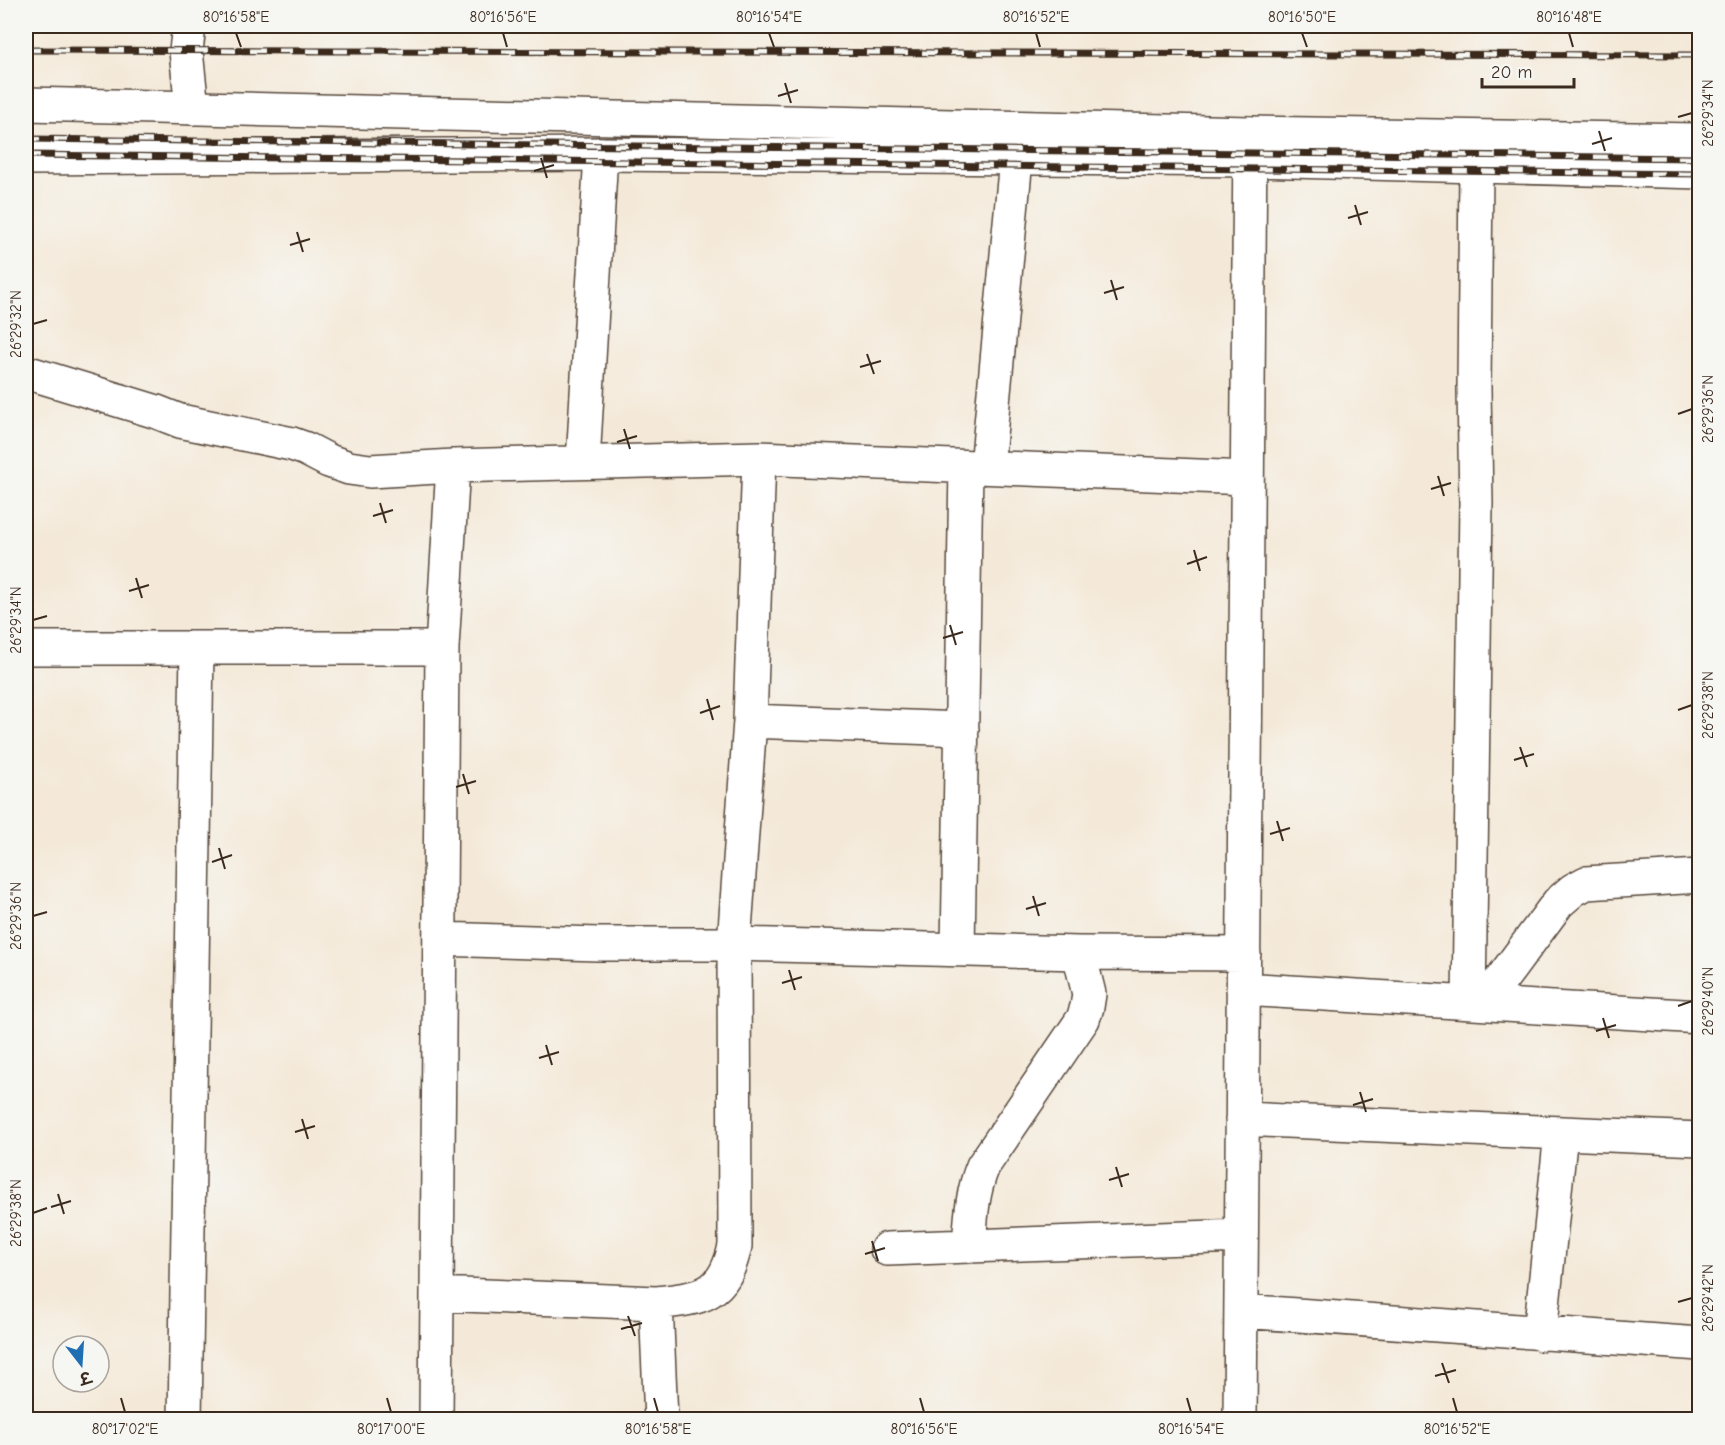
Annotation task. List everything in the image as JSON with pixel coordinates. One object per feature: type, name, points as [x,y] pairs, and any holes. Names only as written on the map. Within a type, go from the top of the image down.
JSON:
[{"type":"main road","points":[[189,26],[186,51],[192,108]]},
{"type":"main road","points":[[26,104],[1250,146],[1476,166],[1700,172]]},
{"type":"main road","points":[[26,158],[601,154],[1016,159],[1250,146],[1700,140]]},
{"type":"main road","points":[[1240,1419],[1250,146]]},
{"type":"main road","points":[[583,462],[601,154]]},
{"type":"main road","points":[[958,950],[962,729],[976,467],[1016,159]]},
{"type":"main road","points":[[1476,166],[1474,389],[1476,1003]]},
{"type":"main road","points":[[26,372],[180,421],[292,444],[349,468],[370,471],[453,466],[759,458],[1247,478]]},
{"type":"main road","points":[[437,1294],[656,1302],[684,1300],[714,1289],[723,1279],[731,1264],[735,1246],[734,944],[750,721],[759,458]]},
{"type":"main road","points":[[436,1419],[442,648],[453,466]]},
{"type":"main road","points":[[26,648],[442,648]]},
{"type":"main road","points":[[185,1419],[197,648]]},
{"type":"main road","points":[[750,721],[962,729]]},
{"type":"main road","points":[[1476,1003],[1558,903],[1573,890],[1586,883],[1700,876]]},
{"type":"main road","points":[[440,939],[1079,953],[1244,954]]},
{"type":"main road","points":[[969,1246],[971,1208],[977,1180],[984,1166],[1083,1019],[1089,994],[1079,953]]},
{"type":"main road","points":[[1243,989],[1700,1017]]},
{"type":"main road","points":[[1242,1119],[1700,1139]]},
{"type":"main road","points":[[1540,1334],[1561,1133]]},
{"type":"main road","points":[[887,1249],[1241,1236]]},
{"type":"main road","points":[[656,1302],[661,1419]]},
{"type":"main road","points":[[1240,1311],[1700,1344]]},
{"type":"railway","points":[[26,50],[1700,55]]},
{"type":"railway","points":[[26,139],[1700,158]]},
{"type":"railway","points":[[26,155],[1700,174]]}]
